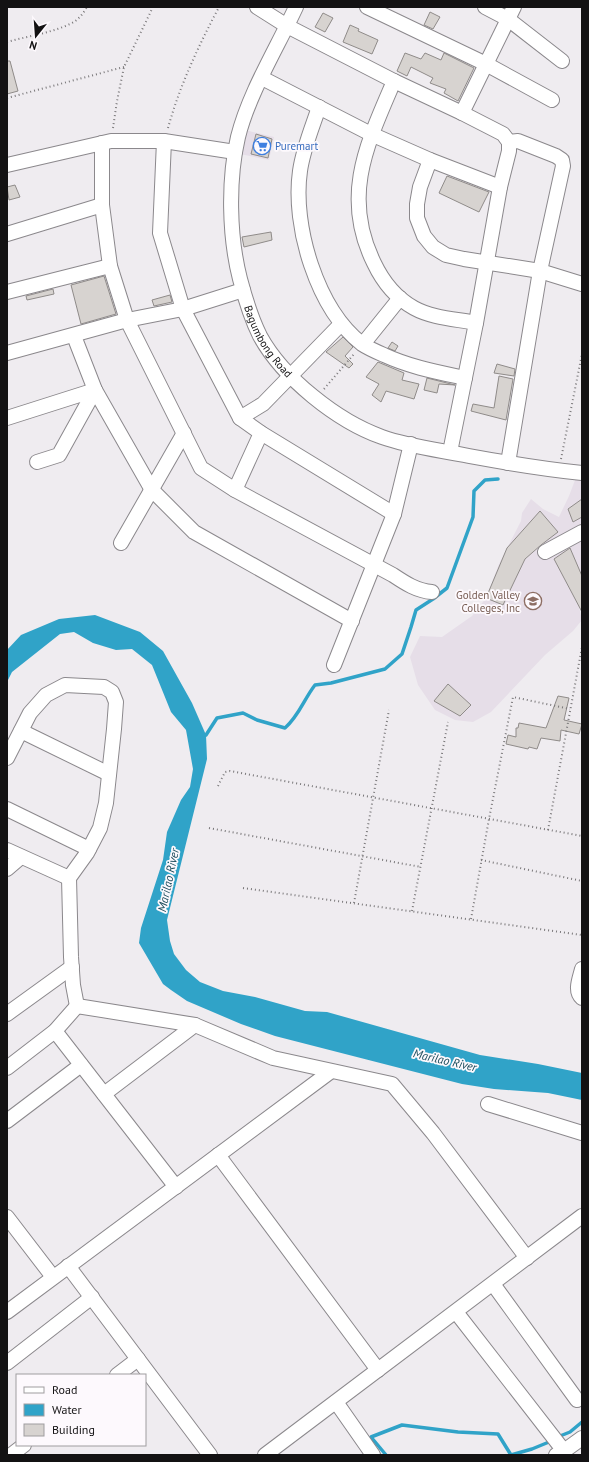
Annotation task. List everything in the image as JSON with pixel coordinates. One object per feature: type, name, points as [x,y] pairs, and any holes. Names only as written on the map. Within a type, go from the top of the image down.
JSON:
[{"type":"street","points":[[258,7],[287,26],[502,134],[509,142],[509,151],[500,187],[476,323],[450,452]]},
{"type":"street","name":"Bagumbong Road","points":[[296,7],[245,117],[235,152],[232,187],[233,230],[237,263],[243,290],[260,336],[277,360],[291,376],[316,398],[345,418],[382,437],[508,463],[558,471],[582,473]]},
{"type":"street","points":[[367,7],[486,64],[552,100]]},
{"type":"street","points":[[485,7],[511,13],[562,61]]},
{"type":"street","points":[[462,113],[511,13]]},
{"type":"street","points":[[262,78],[371,134],[430,160],[500,187]]},
{"type":"street","points":[[394,81],[371,134],[364,156],[358,184],[358,206],[361,228],[367,249],[388,286],[400,298],[415,308],[434,315],[476,323]]},
{"type":"street","points":[[320,107],[300,170],[298,195],[305,244],[311,268],[341,324],[363,344],[397,361],[419,369],[465,378]]},
{"type":"street","points":[[164,141],[160,232],[183,309],[240,418],[261,433],[394,514]]},
{"type":"street","points":[[7,164],[106,142],[164,141],[235,152]]},
{"type":"street","points":[[508,463],[540,271],[563,166],[562,160],[556,156],[518,141],[509,142]]},
{"type":"street","points":[[106,142],[102,205],[110,266],[127,320],[201,468],[236,490],[416,589],[423,592],[432,592]]},
{"type":"street","points":[[430,160],[420,187],[417,204],[417,218],[424,236],[433,248],[446,255],[540,271],[582,284]]},
{"type":"street","points":[[7,234],[102,205]]},
{"type":"street","points":[[7,292],[110,266]]},
{"type":"street","points":[[7,353],[74,336],[127,320],[183,309],[243,290]]},
{"type":"street","points":[[363,344],[400,298]]},
{"type":"street","points":[[240,418],[263,404],[341,324]]},
{"type":"street","points":[[74,336],[95,390],[152,490],[194,532],[352,621]]},
{"type":"street","points":[[7,418],[95,390]]},
{"type":"street","points":[[37,462],[59,455],[95,390]]},
{"type":"street","points":[[121,543],[184,433]]},
{"type":"street","points":[[236,490],[261,433]]},
{"type":"street","points":[[334,665],[394,514],[411,444]]},
{"type":"street","points":[[545,552],[582,532]]},
{"type":"street","points":[[7,758],[30,713],[46,695],[65,685],[104,687],[112,692],[116,702],[106,803],[100,828],[89,849],[69,878],[72,967],[77,1006],[55,1031],[7,1068]]},
{"type":"street","points":[[21,731],[109,774]]},
{"type":"street","points":[[7,809],[89,849]]},
{"type":"street","points":[[7,850],[69,878]]},
{"type":"street","points":[[7,870],[21,856]]},
{"type":"street","points":[[7,1014],[72,967]]},
{"type":"street","points":[[582,969],[578,990],[582,998]]},
{"type":"street","points":[[77,1006],[195,1025],[273,1058],[330,1072],[392,1084],[433,1133],[527,1258]]},
{"type":"street","points":[[104,1094],[195,1025]]},
{"type":"street","points":[[55,1031],[176,1187]]},
{"type":"street","points":[[7,1121],[81,1065]]},
{"type":"street","points":[[7,1312],[330,1072]]},
{"type":"street","points":[[488,1104],[582,1133]]},
{"type":"street","points":[[218,1156],[378,1370]]},
{"type":"street","points":[[7,1217],[53,1277]]},
{"type":"street","points":[[265,1455],[281,1450],[336,1402],[527,1258],[581,1220]]},
{"type":"street","points":[[68,1266],[210,1455]]},
{"type":"street","points":[[493,1284],[577,1400]]},
{"type":"street","points":[[7,1363],[92,1297]]},
{"type":"street","points":[[456,1312],[572,1449]]},
{"type":"street","points":[[118,1374],[138,1359]]},
{"type":"street","points":[[336,1402],[373,1455]]},
{"type":"street","points":[[11,1455],[23,1446]]},
{"type":"path","points":[[7,42],[73,23],[80,18],[87,7]]},
{"type":"path","points":[[106,142],[124,67],[152,7]]},
{"type":"path","points":[[164,141],[175,103],[186,75],[219,7]]},
{"type":"path","points":[[7,98],[124,67]]},
{"type":"path","points":[[316,398],[363,344]]},
{"type":"path","points":[[558,471],[582,354]]},
{"type":"path","points":[[548,830],[582,647]]},
{"type":"path","points":[[471,919],[513,697],[570,709]]},
{"type":"path","points":[[354,903],[389,710]]},
{"type":"path","points":[[412,911],[448,722]]},
{"type":"path","points":[[218,786],[225,772],[230,770],[431,809],[582,836]]},
{"type":"path","points":[[209,828],[421,867]]},
{"type":"path","points":[[481,860],[582,881]]},
{"type":"path","points":[[243,888],[582,935]]},
{"type":"shaded area","points":[[245,130],[274,137],[269,160],[240,154]]},
{"type":"shaded area","name":"Golden Valley Colleges, Inc","points":[[577,475],[582,476],[582,605],[579,607],[582,620],[573,631],[545,655],[491,712],[473,722],[455,720],[435,710],[418,685],[410,657],[420,636],[442,637],[472,616],[486,598],[499,564],[521,521],[522,513],[531,499],[543,509],[559,517]]},
{"type":"water","name":"Marilao River","points":[[95,615],[140,632],[163,651],[192,703],[206,735],[207,759],[167,920],[170,941],[174,954],[186,970],[200,982],[223,991],[255,997],[305,1011],[327,1012],[480,1055],[538,1064],[582,1073],[582,1100],[548,1093],[494,1089],[462,1084],[275,1036],[241,1024],[187,1001],[163,984],[139,943],[141,928],[163,860],[167,832],[181,800],[190,787],[193,769],[186,730],[171,712],[152,665],[132,649],[116,650],[93,643],[74,632],[60,634],[12,672],[7,682],[7,650],[21,635],[59,619]]},
{"type":"building","points":[[430,12],[440,17],[433,29],[424,25]]},
{"type":"building","points":[[323,13],[333,18],[325,32],[315,27]]},
{"type":"building","points":[[350,25],[359,29],[358,31],[378,40],[372,54],[343,42]]},
{"type":"building","points":[[405,53],[421,59],[425,53],[441,60],[444,53],[474,68],[458,101],[444,93],[446,89],[430,83],[433,78],[411,67],[407,76],[397,71]]},
{"type":"building","points":[[7,61],[10,61],[18,91],[7,94]]},
{"type":"building","name":"Puremart","points":[[256,134],[272,139],[268,158],[251,154]]},
{"type":"building","points":[[447,176],[489,192],[479,212],[439,193]]},
{"type":"building","points":[[15,185],[20,197],[9,200],[7,187]]},
{"type":"building","points":[[271,232],[272,240],[244,247],[242,237]]},
{"type":"building","points":[[104,276],[116,314],[81,324],[71,285]]},
{"type":"building","points":[[53,289],[54,294],[27,300],[26,296]]},
{"type":"building","points":[[170,295],[172,302],[154,306],[152,300]]},
{"type":"building","points":[[343,337],[353,347],[345,356],[353,364],[349,368],[326,352]]},
{"type":"building","points":[[392,342],[398,346],[395,351],[388,348]]},
{"type":"building","points":[[378,362],[404,373],[402,380],[419,384],[414,399],[386,391],[381,402],[372,395],[379,384],[366,377]]},
{"type":"building","points":[[497,364],[515,369],[514,376],[494,373]]},
{"type":"building","points":[[499,376],[513,379],[506,420],[471,411],[473,404],[494,408]]},
{"type":"building","points":[[427,378],[455,385],[439,384],[437,393],[424,390]]},
{"type":"building","points":[[582,499],[582,517],[573,522],[568,509]]},
{"type":"building","points":[[540,511],[558,532],[525,559],[503,605],[486,598],[507,548]]},
{"type":"building","points":[[570,548],[582,576],[582,612],[554,559]]},
{"type":"building","points":[[448,684],[471,705],[460,716],[434,701]]},
{"type":"building","points":[[558,696],[569,698],[564,720],[582,724],[579,734],[561,730],[560,741],[541,738],[537,749],[529,747],[528,749],[506,744],[508,735],[516,737],[516,728],[518,728],[519,723],[546,728]]},
{"type":"waterway","points":[[206,735],[217,718],[243,713],[257,720],[285,728],[298,713],[315,685],[331,683],[385,669],[402,654],[416,610],[447,588],[473,517],[474,491],[485,480],[498,479]]},
{"type":"waterway","points":[[560,1436],[570,1432],[582,1422]]},
{"type":"waterway","points":[[386,1455],[371,1437],[402,1425],[458,1432],[498,1434],[511,1455],[549,1442]]},
{"type":"place","name":"Puremart","points":[[262,146]]},
{"type":"place","name":"Golden Valley Colleges, Inc","points":[[533,601]]}]
